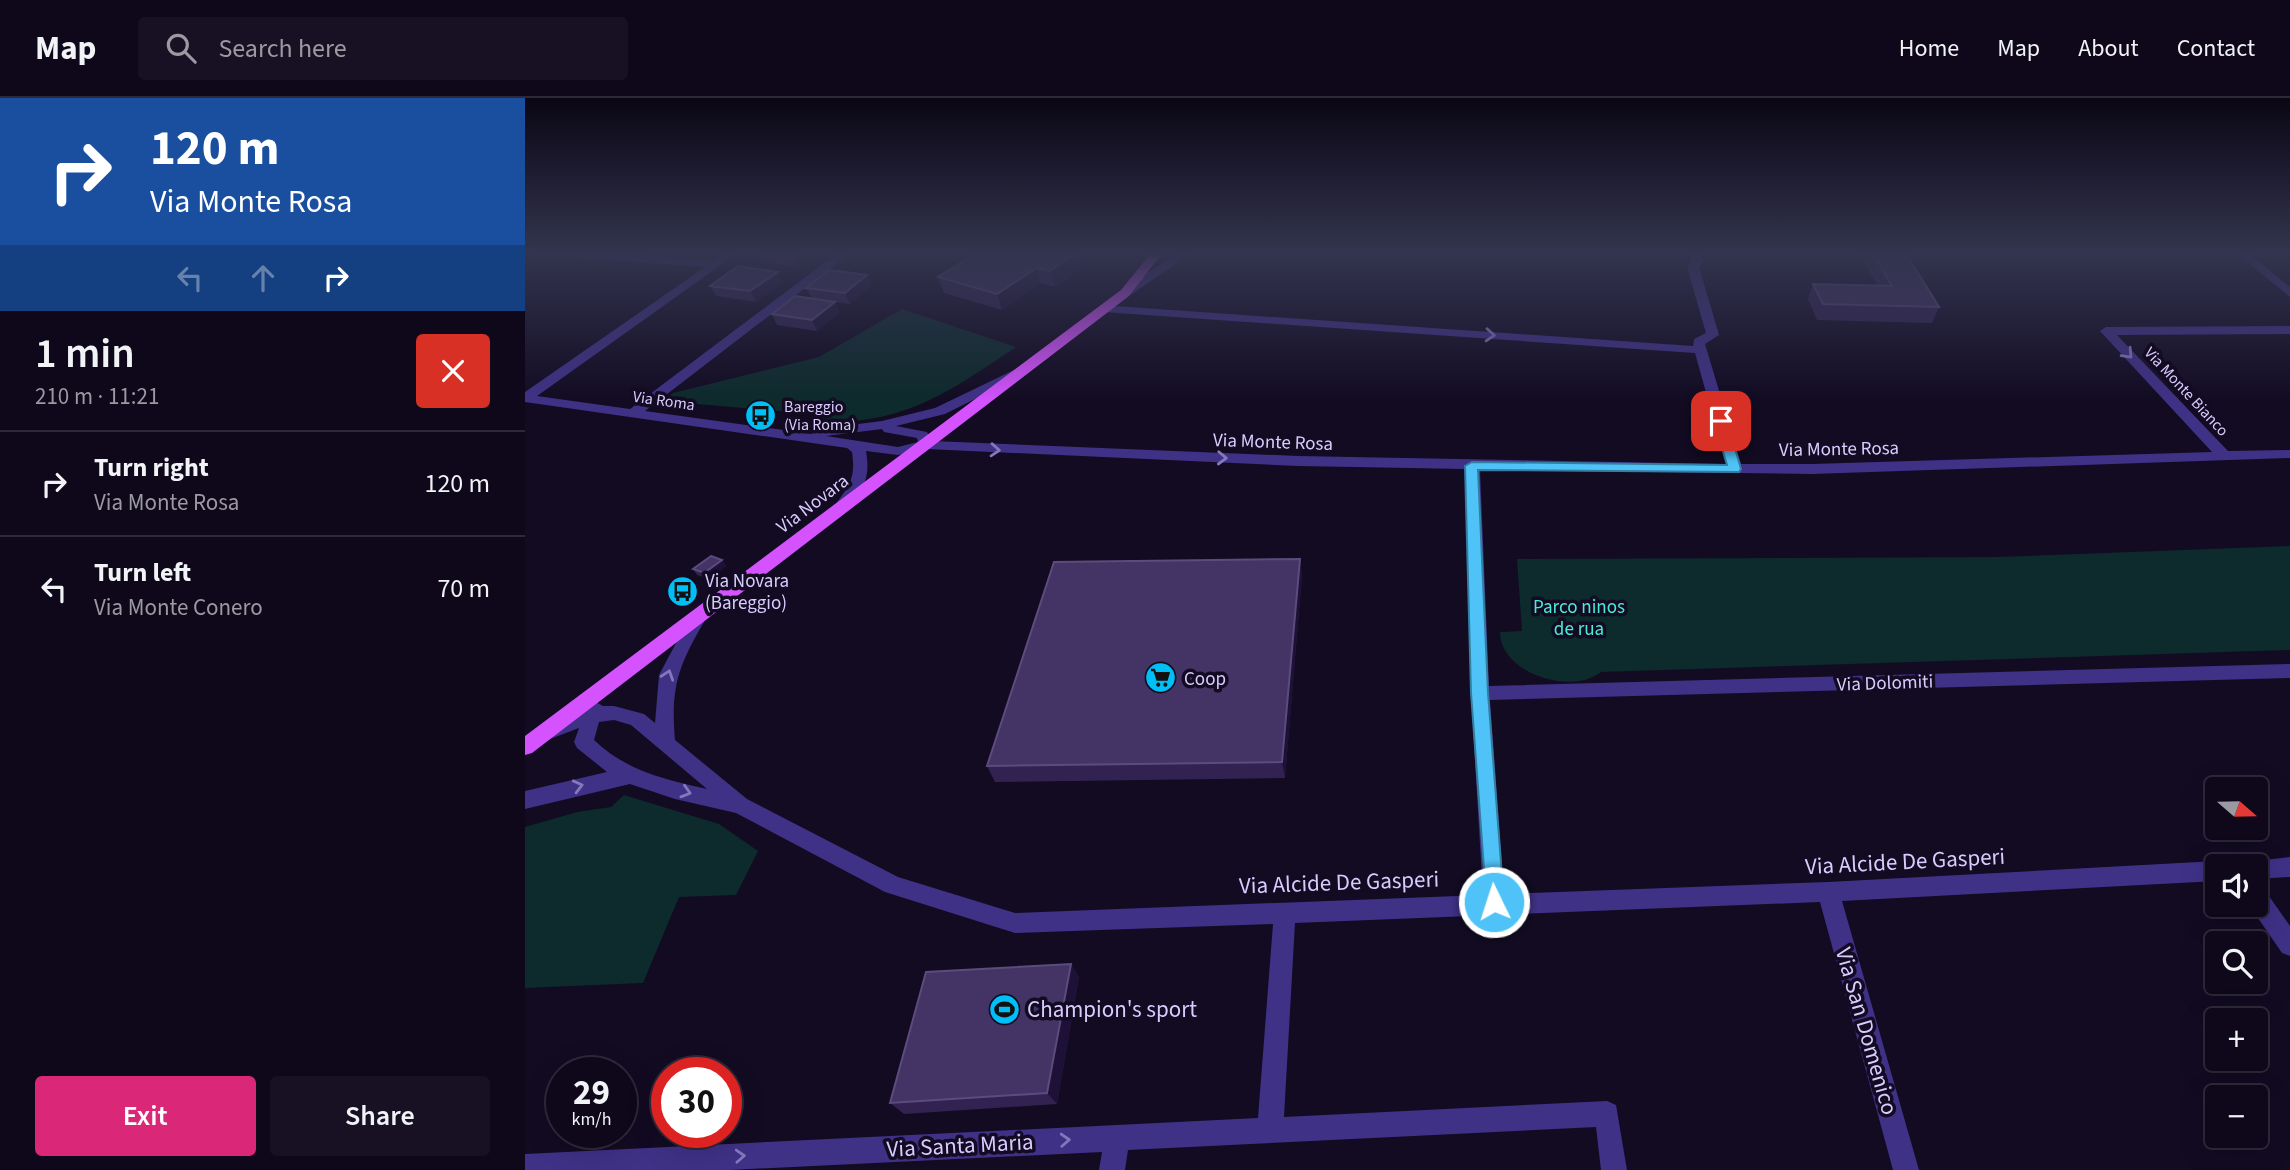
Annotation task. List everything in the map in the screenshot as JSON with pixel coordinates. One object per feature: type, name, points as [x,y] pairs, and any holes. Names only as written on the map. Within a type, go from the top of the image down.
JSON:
[{"type":"main road","name":"Via Novara","points":[[525,747],[1112,302]]},
{"type":"street","points":[[525,398],[663,302]]},
{"type":"street","points":[[633,413],[781,302]]},
{"type":"street","points":[[1703,302],[1713,335],[1698,342],[1735,469]]},
{"type":"street","points":[[1104,308],[1700,350]]},
{"type":"street","name":"Via Monte Bianco","points":[[2224,456],[2106,331],[2290,330]]},
{"type":"street","points":[[797,435],[849,429],[940,411],[1028,366]]},
{"type":"street","name":"Via Roma","points":[[525,398],[797,435]]},
{"type":"street","points":[[797,435],[853,446],[898,451],[927,445],[922,435],[914,432],[849,429]]},
{"type":"street","name":"Via Monte Rosa","points":[[927,445],[1472,466],[1735,469],[2290,454]]},
{"type":"street","points":[[839,511],[853,492],[862,471],[859,450],[853,446]]},
{"type":"street","points":[[1472,466],[1480,693],[1494,902]]},
{"type":"street","points":[[666,742],[662,697],[667,672],[699,615]]},
{"type":"street","name":"Via Dolomiti","points":[[1480,693],[2290,671]]},
{"type":"street","name":"Via Alcide De Gasperi","points":[[606,686],[590,715],[584,742],[596,756],[632,775],[740,805],[893,885],[1015,923],[1494,902],[1828,892],[2205,872]]},
{"type":"street","name":"Via Alcide De Gasperi","points":[[542,734],[590,715],[614,713],[637,719],[740,805]]},
{"type":"street","name":"Via Alcide De Gasperi","points":[[525,800],[632,775]]},
{"type":"street","points":[[2268,868],[2290,867]]},
{"type":"street","name":"Via San Domenico","points":[[1828,892],[1906,1170]]},
{"type":"street","points":[[1270,1130],[1285,911]]},
{"type":"street","points":[[2268,913],[2290,945]]},
{"type":"street","name":"Via Santa Maria","points":[[525,1167],[1607,1114],[1614,1170]]},
{"type":"street","points":[[1112,1170],[1117,1138]]},
{"type":"green space","points":[[902,309],[1016,347],[946,391],[902,411],[877,418],[820,422],[825,415],[661,401],[673,393],[819,357]]},
{"type":"green space","name":"Parco ninos de rua","points":[[2290,546],[2290,650],[1601,672],[1588,679],[1573,682],[1556,681],[1524,669],[1512,659],[1503,646],[1500,632],[1522,631],[1517,559],[1998,557]]},
{"type":"green space","points":[[624,795],[719,824],[758,851],[736,895],[679,897],[643,983],[525,988],[525,827],[577,812],[611,807]]},
{"type":"building","points":[[787,302],[835,302],[812,320],[772,314]]},
{"type":"building","points":[[1822,302],[1936,302],[1939,307]]},
{"type":"building","points":[[711,556],[722,560],[704,573],[693,569]]},
{"type":"building","name":"Coop","points":[[1300,559],[1282,762],[987,766],[1054,562]]},
{"type":"building","points":[[1071,964],[1047,1093],[890,1103],[926,972]]},
{"type":"place","name":"Bareggio (Via Roma)","points":[[761,415]]},
{"type":"place","name":"Via Novara (Bareggio)","points":[[682,591]]},
{"type":"place","name":"Coop","points":[[1161,678]]},
{"type":"place","name":"Champion's sport","points":[[1004,1009]]},
{"type":"route","points":[[1494,902],[1480,693],[1472,466],[1735,469],[1721,421]]}]
